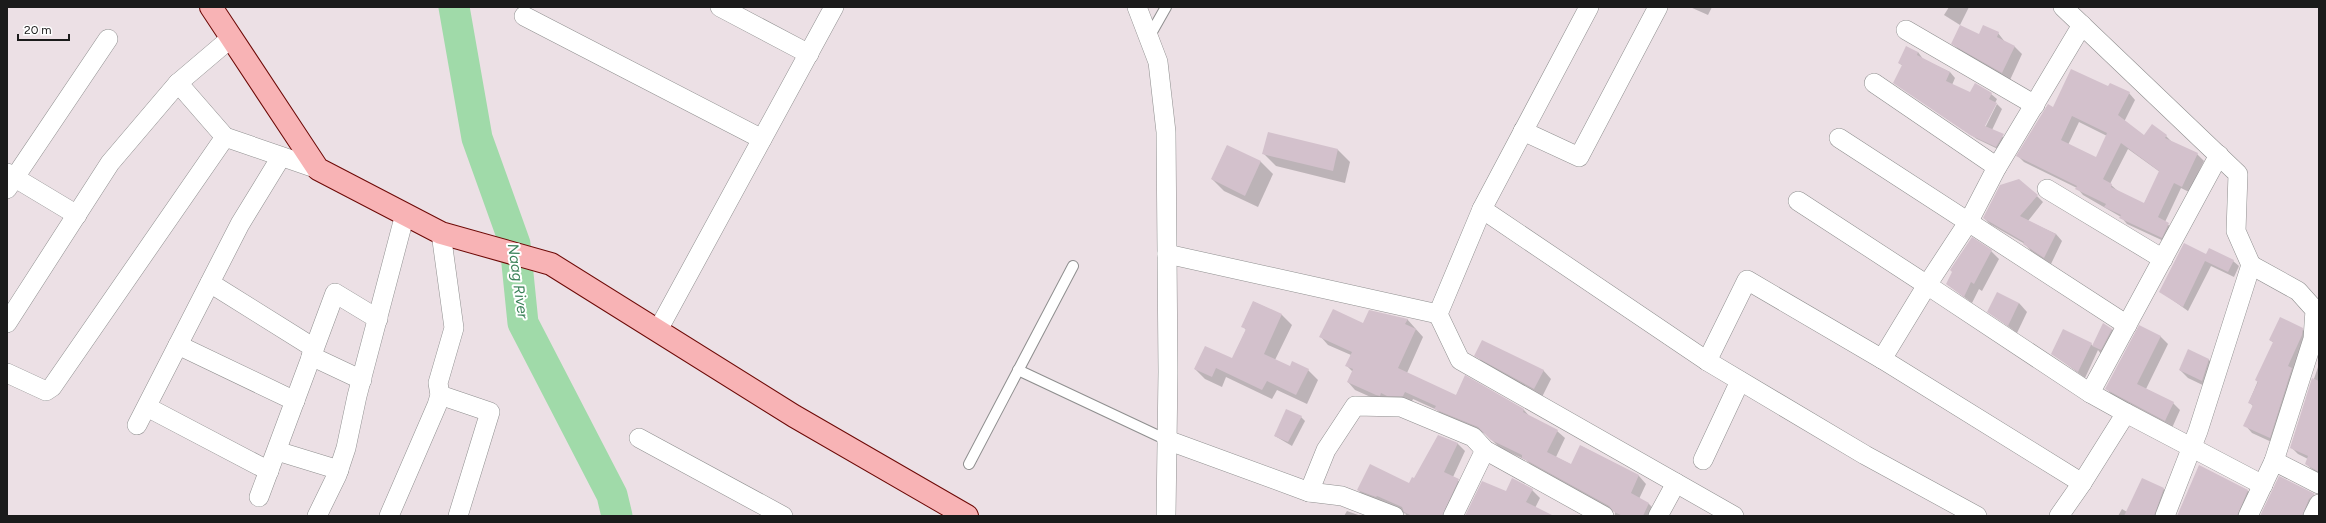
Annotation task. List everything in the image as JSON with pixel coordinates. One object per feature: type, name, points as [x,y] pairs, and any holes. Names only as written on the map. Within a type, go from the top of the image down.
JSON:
[{"type":"street","points":[[211,7],[318,169]]},
{"type":"street","points":[[720,7],[743,12],[809,54]]},
{"type":"street","points":[[658,330],[834,7]]},
{"type":"street","points":[[1137,7],[1158,62],[1166,132],[1166,516]]},
{"type":"street","points":[[1589,7],[1482,209],[1438,314],[1460,360],[1734,516]]},
{"type":"street","points":[[1523,131],[1579,157],[1658,7]]},
{"type":"street","points":[[2063,7],[2238,174],[2236,231],[2251,265],[2298,291],[2315,310],[2313,339],[2274,461],[2248,516]]},
{"type":"street","points":[[524,16],[762,139]]},
{"type":"street","points":[[1882,358],[1969,221],[1997,167],[2082,25]]},
{"type":"street","points":[[1906,30],[2035,105]]},
{"type":"street","points":[[7,323],[110,163],[178,83],[231,38]]},
{"type":"street","points":[[77,215],[10,180],[108,39]]},
{"type":"street","points":[[178,83],[225,138],[318,169],[442,232],[551,264],[794,416],[968,516]]},
{"type":"street","points":[[1874,84],[1997,167]]},
{"type":"street","points":[[7,373],[46,391],[52,387],[225,138]]},
{"type":"street","points":[[1839,138],[2127,325]]},
{"type":"street","points":[[2090,393],[2219,155]]},
{"type":"street","points":[[137,425],[240,224],[281,157]]},
{"type":"street","points":[[2047,189],[2163,259]]},
{"type":"street","points":[[1798,201],[2090,393],[2263,485]]},
{"type":"street","points":[[1482,209],[1706,361],[1865,455],[1949,509],[1977,516]]},
{"type":"street","points":[[321,515],[346,448],[405,214]]},
{"type":"street","points":[[389,516],[440,395],[438,383],[454,328],[442,232]]},
{"type":"street","points":[[1167,254],[1438,314]]},
{"type":"street","points":[[2165,516],[2192,448],[2251,265]]},
{"type":"street","points":[[1706,361],[1747,280],[1882,358],[2082,483]]},
{"type":"street","points":[[210,283],[313,352],[362,380]]},
{"type":"street","points":[[259,497],[335,293],[378,319]]},
{"type":"street","points":[[178,346],[295,401]]},
{"type":"street","points":[[1702,460],[1740,381]]},
{"type":"street","points":[[440,395],[490,412],[458,516]]},
{"type":"street","points":[[1309,492],[1326,450],[1355,406],[1401,406],[1473,437],[1485,450],[1604,516]]},
{"type":"street","points":[[147,407],[269,471]]},
{"type":"street","points":[[2059,516],[2082,483],[2126,413]]},
{"type":"street","points":[[639,438],[782,516]]},
{"type":"street","points":[[1167,440],[1309,492],[1342,496],[1394,516]]},
{"type":"street","points":[[1453,516],[1485,450]]},
{"type":"street","points":[[276,451],[339,470]]},
{"type":"street","points":[[2274,461],[2319,484]]},
{"type":"street","points":[[1658,516],[1676,484]]},
{"type":"street","points":[[2313,516],[2319,504]]},
{"type":"lane","points":[[1149,37],[1166,7]]},
{"type":"lane","points":[[969,464],[1073,266]]},
{"type":"lane","points":[[1018,370],[1167,440]]},
{"type":"building","points":[[1960,25],[1979,34],[1983,25],[1999,32],[1997,37],[2015,46],[2002,73],[1951,44]]},
{"type":"building","points":[[1906,46],[1918,52],[1917,55],[1950,72],[1946,81],[1970,92],[1975,83],[1992,93],[1989,99],[1997,103],[1985,126],[2004,134],[1996,147],[1970,135],[1893,83],[1902,65],[1898,63]]},
{"type":"building","points":[[2071,69],[2108,86],[2110,83],[2130,92],[2118,115],[2144,135],[2152,124],[2167,135],[2165,138],[2198,153],[2182,187],[2174,183],[2158,217],[2169,223],[2162,238],[2119,218],[2121,215],[2104,207],[2106,204],[2075,189],[2077,186],[2016,156],[2048,104],[2053,107]],"holes":[[[2072,116],[2107,133],[2096,157],[2061,140]],[[2121,143],[2159,171],[2144,203],[2111,187],[2112,184],[2103,179]]]},
{"type":"building","points":[[1268,132],[1338,149],[1333,171],[1262,154]]},
{"type":"building","points":[[1227,145],[1261,161],[1245,196],[1211,179]]},
{"type":"building","points":[[2019,179],[2038,195],[2020,216],[2056,234],[2044,258],[2023,244],[2024,242],[1983,218],[2000,185]]},
{"type":"building","points":[[1972,237],[1992,250],[1974,284],[1971,282],[1964,297],[1946,284],[1952,272],[1950,270]]},
{"type":"building","points":[[2184,243],[2206,254],[2209,248],[2234,260],[2228,272],[2205,261],[2183,307],[2159,292]]},
{"type":"building","points":[[1997,292],[2019,303],[2008,326],[1987,312]]},
{"type":"building","points":[[1253,301],[1282,314],[1264,354],[1290,366],[1292,361],[1309,369],[1296,395],[1267,381],[1262,390],[1216,368],[1212,377],[1194,369],[1205,346],[1232,358],[1246,329],[1241,327]]},
{"type":"building","points":[[1333,309],[1363,323],[1369,310],[1408,319],[1405,324],[1416,329],[1398,368],[1456,395],[1465,375],[1524,409],[1523,412],[1558,430],[1547,452],[1571,464],[1580,445],[1639,475],[1631,493],[1649,503],[1643,516],[1623,516],[1614,512],[1609,506],[1522,458],[1522,455],[1491,440],[1478,427],[1434,409],[1436,406],[1405,392],[1403,396],[1387,396],[1381,393],[1380,396],[1347,382],[1353,369],[1345,366],[1352,352],[1319,337]]},
{"type":"building","points":[[2280,317],[2303,328],[2302,335],[2288,366],[2292,368],[2270,438],[2243,426],[2253,405],[2248,403],[2258,382],[2255,380],[2273,342],[2269,340]]},
{"type":"building","points":[[2103,323],[2112,329],[2101,350],[2092,346]]},
{"type":"building","points":[[2139,325],[2161,336],[2137,384],[2174,402],[2165,421],[2105,389]]},
{"type":"building","points":[[2063,329],[2092,343],[2078,372],[2051,354]]},
{"type":"building","points":[[1482,340],[1544,370],[1534,389],[1474,356]]},
{"type":"building","points":[[2188,349],[2209,359],[2202,381],[2179,370]]},
{"type":"building","points":[[2312,378],[2319,381],[2319,472],[2305,464],[2308,456],[2290,448]]},
{"type":"building","points":[[1286,409],[1302,416],[1288,442],[1274,436]]},
{"type":"building","points":[[1438,435],[1458,443],[1444,472],[1459,479],[1442,516],[1412,516],[1404,512],[1402,507],[1377,496],[1376,497],[1357,490],[1370,464],[1409,483],[1412,477],[1414,478]]},
{"type":"building","points":[[2199,465],[2248,490],[2237,516],[2177,516]]},
{"type":"building","points":[[2279,476],[2315,494],[2309,499],[2302,516],[2260,516]]},
{"type":"building","points":[[1512,478],[1533,489],[1526,502],[1554,516],[1465,516],[1482,481],[1506,491]]},
{"type":"building","points":[[2142,478],[2164,488],[2154,516],[2124,516]]},
{"type":"waterway","name":"Naag River","points":[[454,7],[477,138],[515,244],[523,323],[612,495],[617,516]]}]
